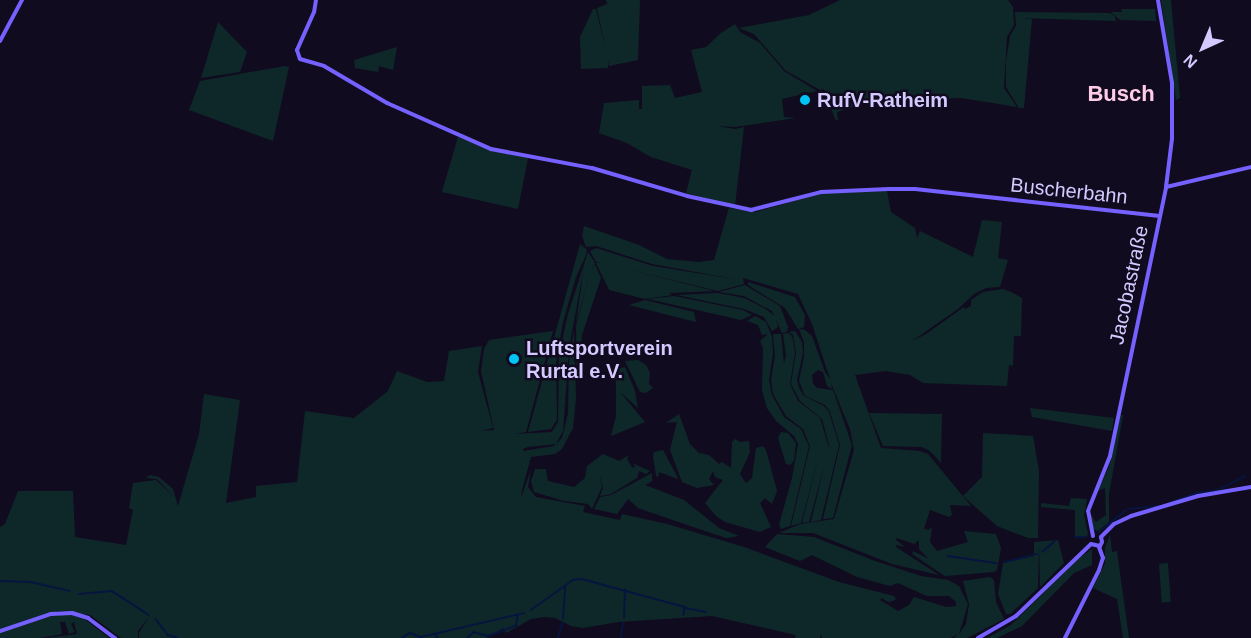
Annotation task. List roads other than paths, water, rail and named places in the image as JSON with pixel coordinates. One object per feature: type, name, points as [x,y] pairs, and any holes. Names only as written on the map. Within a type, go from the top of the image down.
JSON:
[{"type":"main road","name":"Buscherbahn","points":[[316,0],[314,12],[297,50],[299,57],[308,63],[324,66],[336,72],[387,103],[491,149],[592,168],[743,209],[764,209],[806,195],[844,189],[915,189],[1158,216]]},
{"type":"main road","name":"Jacobastraße","points":[[1093,536],[1088,511],[1108,465],[1158,216],[1166,187],[1173,126],[1173,92],[1158,0]]},
{"type":"main road","points":[[0,41],[22,1]]},
{"type":"main road","points":[[1166,187],[1251,167]]},
{"type":"main road","points":[[1101,537],[1114,524],[1131,516],[1198,496],[1251,487]]},
{"type":"main road","points":[[978,638],[1016,616],[1091,544],[1093,536],[1101,537]]},
{"type":"main road","points":[[1065,638],[1099,570],[1102,558],[1099,547],[1102,543],[1101,537]]},
{"type":"main road","points":[[1091,544],[1099,547]]},
{"type":"main road","points":[[0,632],[51,614],[72,613],[82,615],[115,638]]},
{"type":"waterway","points":[[1169,503],[1196,493],[1218,490],[1245,476]]},
{"type":"waterway","points":[[1129,509],[1158,506]]},
{"type":"waterway","points":[[1099,532],[1126,510]]},
{"type":"waterway","points":[[1075,537],[1086,537]]},
{"type":"waterway","points":[[1042,552],[1054,542]]},
{"type":"waterway","points":[[1005,562],[1037,554]]},
{"type":"waterway","points":[[948,556],[996,563]]},
{"type":"waterway","points":[[531,610],[573,580],[582,579],[685,607],[684,615]]},
{"type":"waterway","points":[[0,581],[31,582],[70,591]]},
{"type":"waterway","points":[[563,619],[565,587]]},
{"type":"waterway","points":[[624,618],[625,590]]},
{"type":"waterway","points":[[79,594],[112,591],[149,615]]},
{"type":"waterway","points":[[686,608],[706,612]]},
{"type":"waterway","points":[[402,638],[410,633],[421,637],[524,613]]},
{"type":"waterway","points":[[467,638],[474,632],[488,636],[516,626],[518,615]]},
{"type":"waterway","points":[[156,619],[168,635],[178,638]]},
{"type":"waterway","points":[[621,638],[623,623]]},
{"type":"waterway","points":[[558,638],[562,624]]},
{"type":"waterway","points":[[435,634],[438,638]]},
{"type":"place","name":"RufV-Ratheim","points":[[805,100]]},
{"type":"place","name":"Luftsportverein Rurtal e.V.","points":[[514,359]]},
{"type":"district","name":"Busch","points":[[1121,94]]}]
